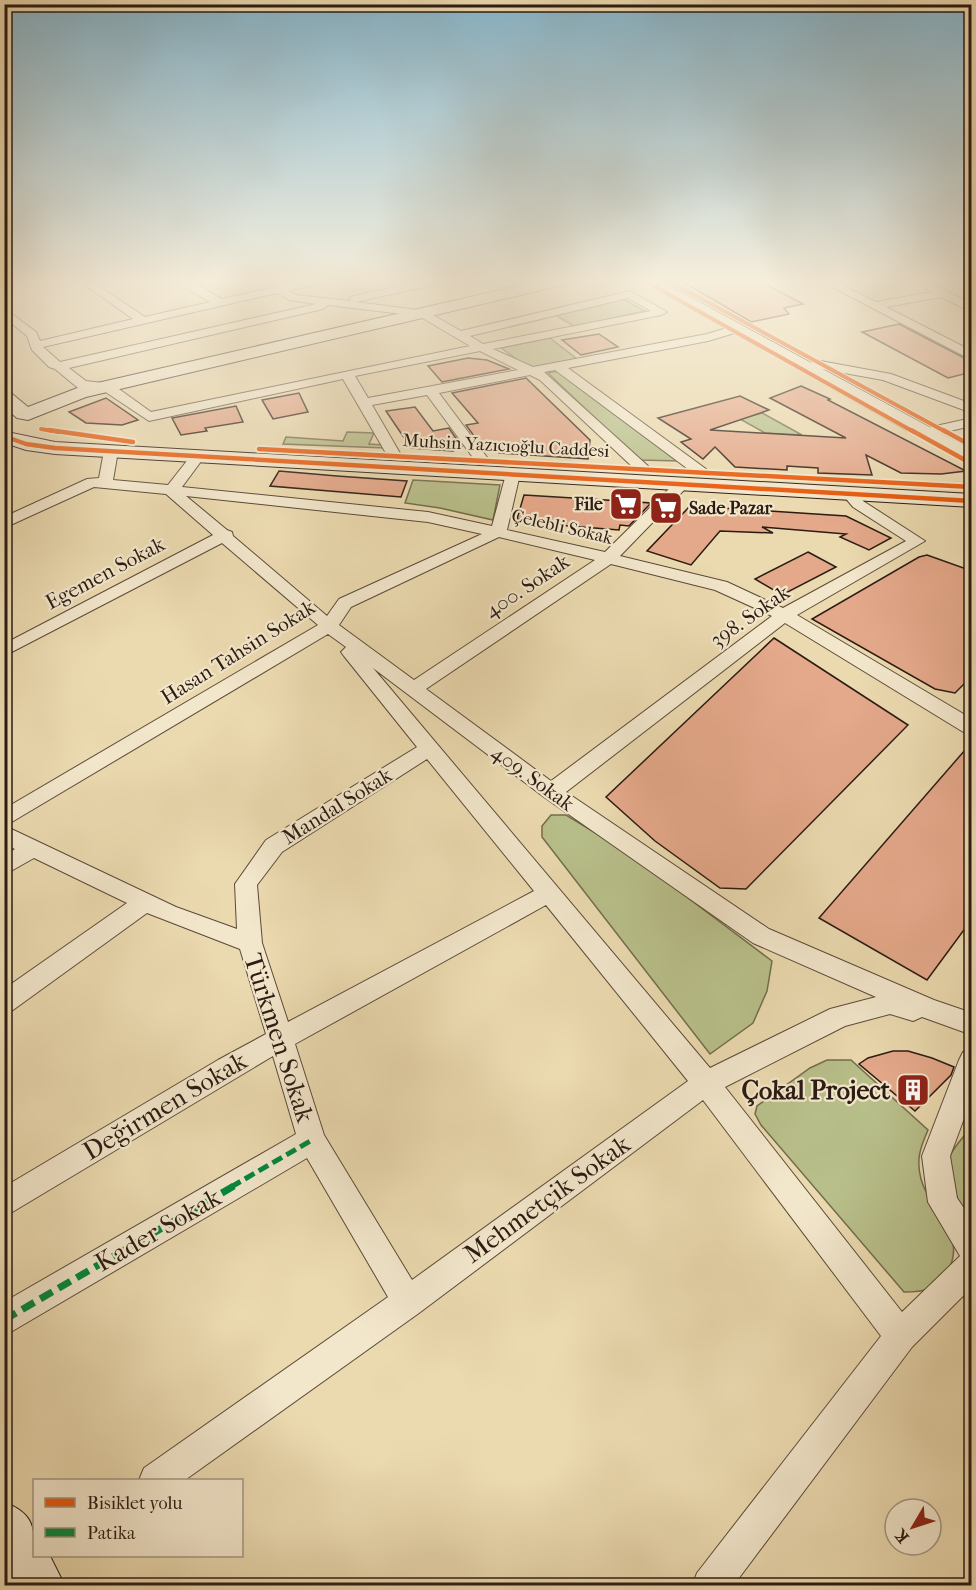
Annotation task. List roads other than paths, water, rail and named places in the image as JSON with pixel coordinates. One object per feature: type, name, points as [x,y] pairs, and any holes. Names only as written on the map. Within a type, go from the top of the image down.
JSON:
[{"type":"main road","points":[[4,417],[34,420],[107,387],[247,354]]},
{"type":"main road","points":[[782,354],[972,459]]},
{"type":"main road","points":[[797,354],[972,449]]},
{"type":"main road","points":[[4,397],[34,420]]},
{"type":"main road","points":[[8,439],[29,435],[34,420]]},
{"type":"main road","name":"Muhsin Yazıcıoğlu Caddesi","points":[[34,420],[126,442],[972,487]]},
{"type":"main road","name":"Muhsin Yazıcıoğlu Caddesi","points":[[8,439],[39,446],[111,451],[972,501]]},
{"type":"main road","points":[[4,1527],[31,1572]]},
{"type":"street","points":[[44,354],[53,364],[59,366],[83,385],[107,387],[149,417],[450,354]]},
{"type":"street","points":[[59,366],[111,354]]},
{"type":"street","points":[[495,354],[544,377],[643,469]]},
{"type":"street","points":[[364,403],[615,354]]},
{"type":"street","points":[[815,364],[887,377],[972,409]]},
{"type":"street","points":[[556,365],[701,472]]},
{"type":"street","points":[[347,374],[394,455]]},
{"type":"street","points":[[430,390],[482,460]]},
{"type":"street","points":[[936,430],[972,422]]},
{"type":"street","points":[[105,483],[111,451]]},
{"type":"street","points":[[171,490],[198,456]]},
{"type":"street","points":[[498,532],[513,474]]},
{"type":"street","name":"Çelebli Sokak","points":[[4,522],[92,482],[428,517],[721,586],[784,615],[972,728]]},
{"type":"street","name":"400. Sokak","points":[[413,689],[609,558],[682,484]]},
{"type":"street","name":"409. Sokak","points":[[171,490],[329,626],[551,792],[760,936],[972,1025]]},
{"type":"street","name":"398. Sokak","points":[[551,792],[784,615],[917,542],[858,504],[850,494]]},
{"type":"street","name":"Hasan Tahsin Sokak","points":[[4,819],[329,626],[345,603],[498,532]]},
{"type":"street","name":"Egemen Sokak","points":[[4,651],[226,535]]},
{"type":"street","points":[[329,626],[706,1083],[901,1336]]},
{"type":"street","name":"Mandal Sokak","points":[[250,943],[246,884],[274,846],[430,748]]},
{"type":"street","name":"Türkmen Sokak","points":[[4,834],[168,913],[250,943],[312,1140],[408,1302]]},
{"type":"street","points":[[4,867],[33,848]]},
{"type":"street","name":"Değirmen Sokak","points":[[4,1203],[227,1068],[549,893]]},
{"type":"street","points":[[4,1003],[146,902]]},
{"type":"street","name":"Mehmetçik Sokak","points":[[157,1479],[408,1302],[706,1083],[839,1017],[890,1004],[972,1025]]},
{"type":"street","points":[[972,1060],[936,1156],[943,1202],[972,1248]]},
{"type":"street","name":"Kader Sokak","points":[[4,1320],[312,1140]]},
{"type":"street","points":[[710,1586],[901,1336],[972,1266]]},
{"type":"place","name":"File","points":[[626,504]]},
{"type":"place","name":"Sade Pazar","points":[[666,508]]},
{"type":"place","name":"Çokal Project","points":[[913,1090]]}]
